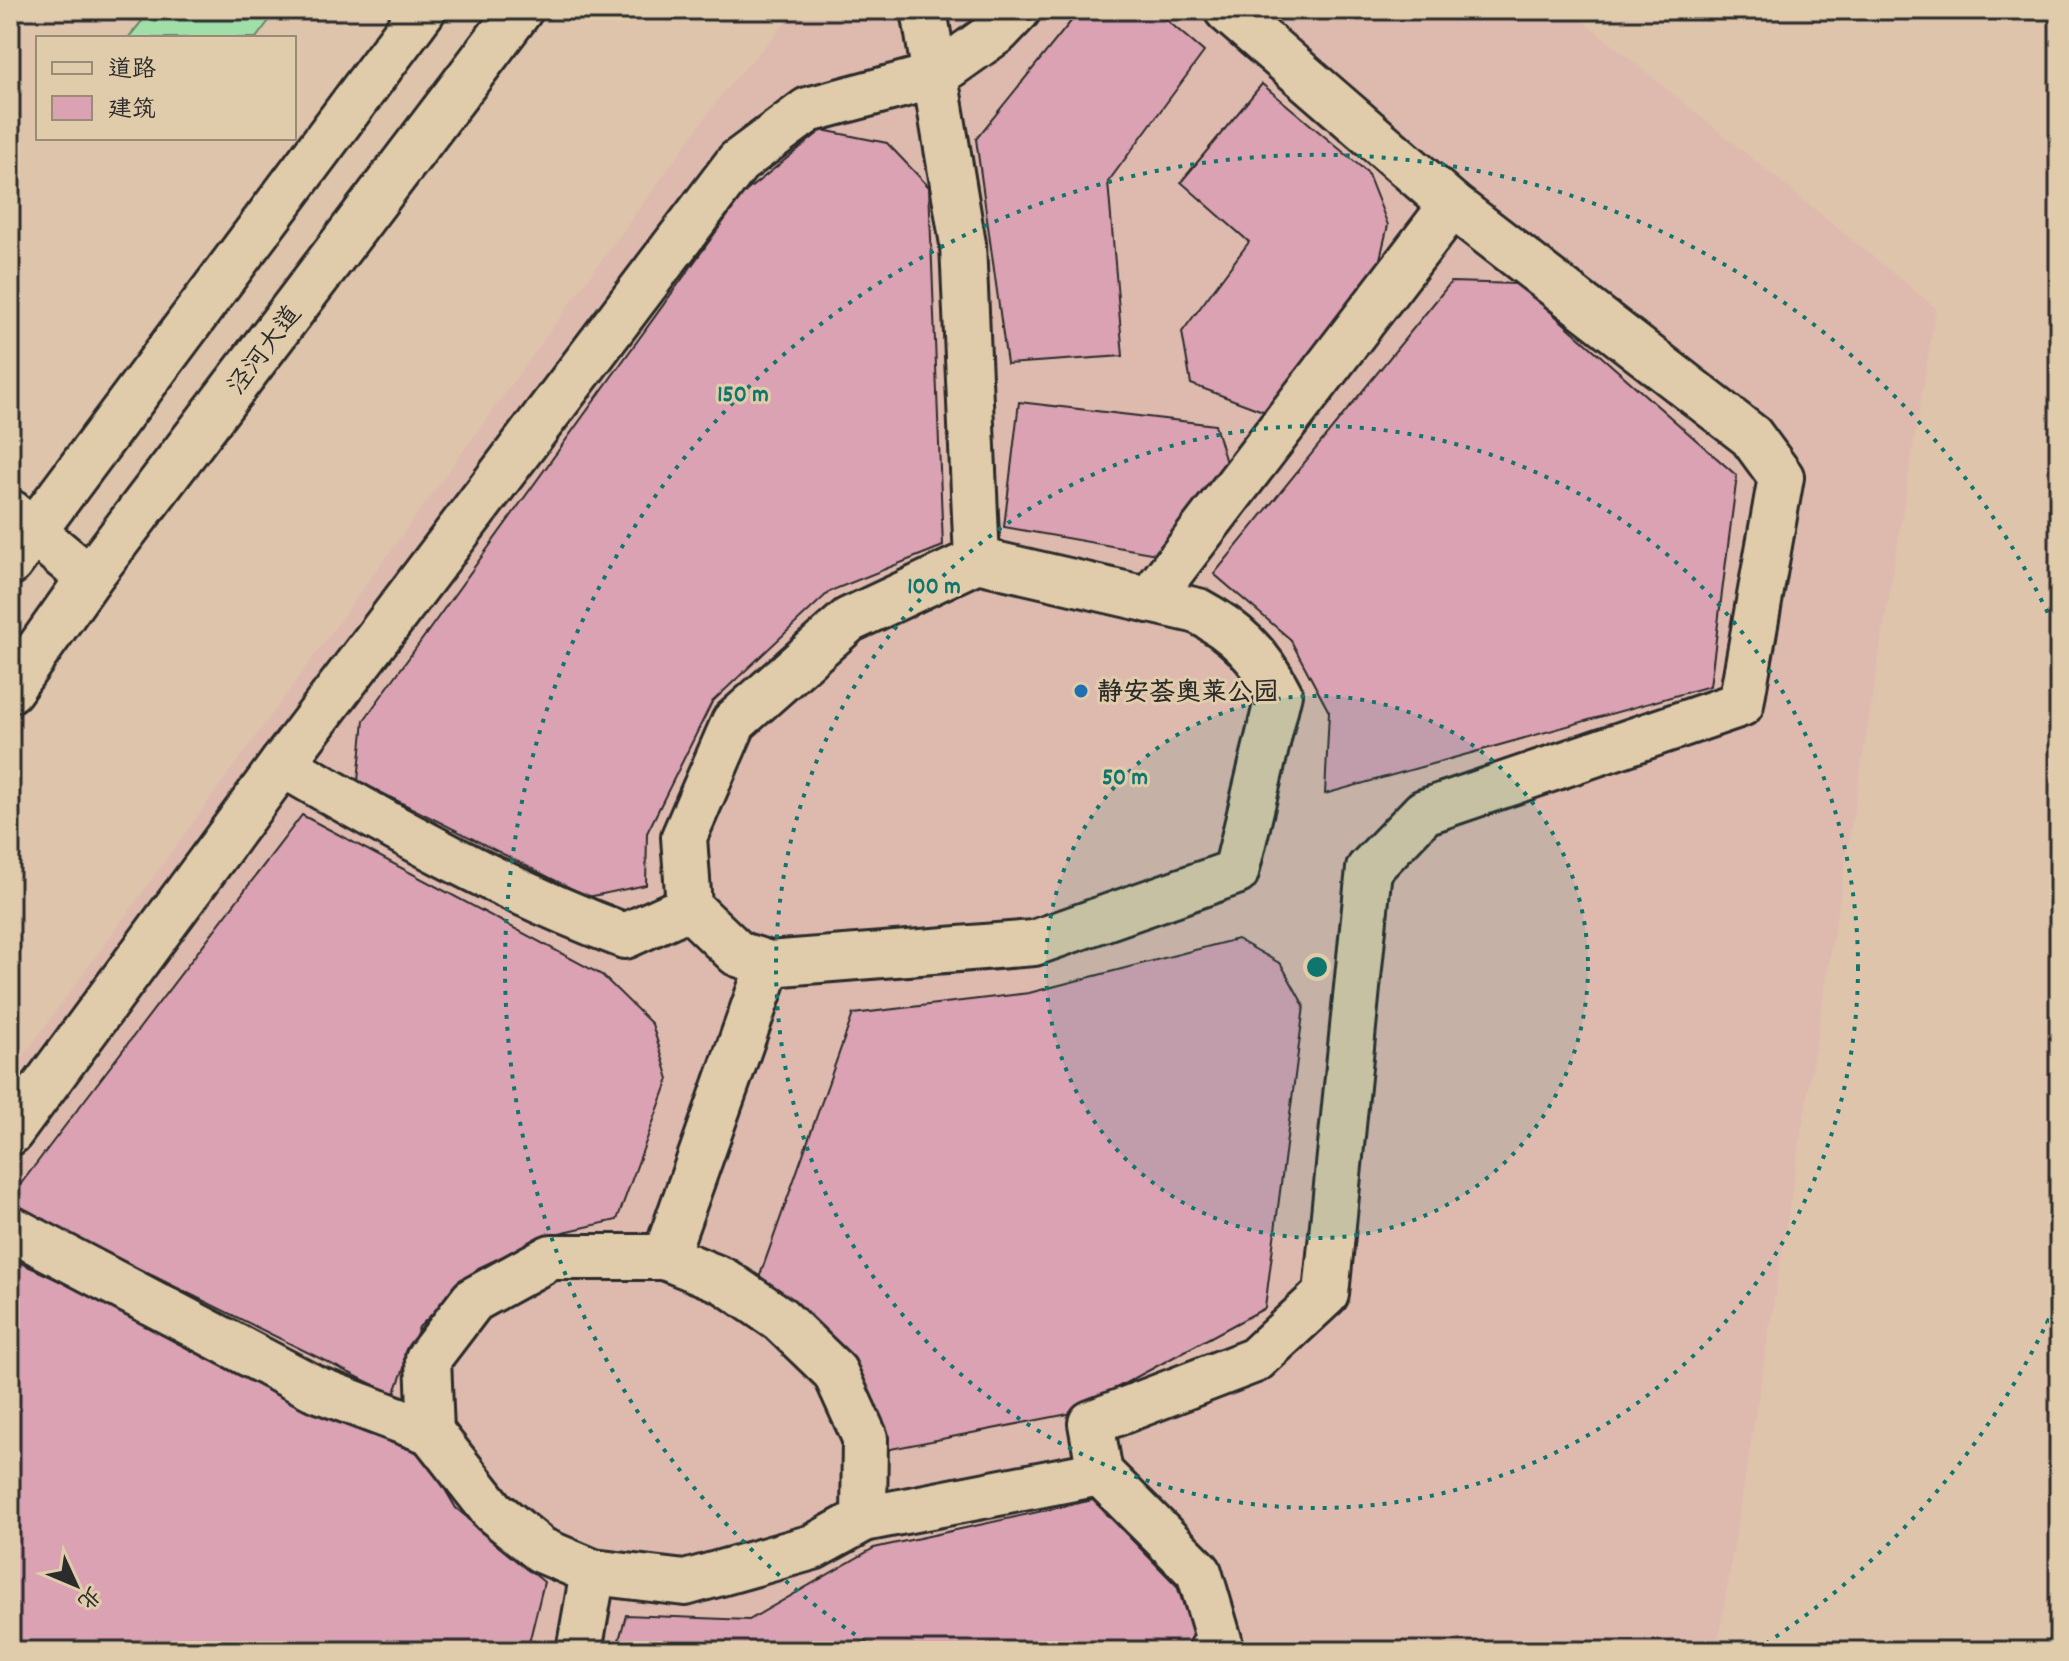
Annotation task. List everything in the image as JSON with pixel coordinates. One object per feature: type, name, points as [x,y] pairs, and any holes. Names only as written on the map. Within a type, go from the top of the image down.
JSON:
[{"type":"street","points":[[89,578],[18,535],[423,10]]},
{"type":"street","name":"泾河大道","points":[[10,690],[89,578],[520,10]]},
{"type":"street","points":[[924,10],[963,244],[977,560]]},
{"type":"street","points":[[10,1133],[282,764],[738,162],[808,110],[935,76],[998,31],[1018,10]]},
{"type":"street","points":[[1211,1651],[1219,1640],[1199,1572],[1100,1473],[1091,1423],[1255,1360],[1326,1294],[1369,869],[1424,812],[1741,704],[1781,477],[1751,436],[1452,205],[1227,10]]},
{"type":"street","points":[[1149,600],[1452,205]]},
{"type":"street","points":[[977,560],[1149,600],[1198,611],[1220,623],[1255,653],[1279,693],[1236,872],[1034,943],[769,964],[738,954],[689,907],[684,837],[734,722],[849,620],[977,560]]},
{"type":"street","points":[[282,764],[429,849],[550,908],[625,936],[689,907]]},
{"type":"street","points":[[665,1257],[769,964]]},
{"type":"street","points":[[10,1228],[314,1388],[431,1432],[493,1511],[541,1550],[593,1572],[685,1583],[813,1547],[864,1519],[1100,1473]]},
{"type":"street","points":[[431,1432],[428,1359],[473,1300],[551,1257],[665,1257],[724,1281],[780,1319],[835,1372],[865,1438],[864,1519]]},
{"type":"street","points":[[579,1651],[593,1572]]},
{"type":"shaded area","name":"静安荟奥莱公园","points":[[797,10],[1570,10],[1936,308],[1717,1651],[10,1651],[10,1074],[726,89]]},
{"type":"green space","points":[[151,10],[277,10],[258,36],[130,36]]},
{"type":"building","points":[[1080,10],[1155,10],[1204,52],[1108,182],[1123,356],[1007,364],[976,139]]},
{"type":"building","points":[[1262,84],[1367,172],[1388,225],[1375,280],[1268,413],[1191,384],[1182,332],[1249,242],[1181,182]]},
{"type":"building","points":[[822,130],[887,143],[929,187],[943,546],[830,591],[712,702],[647,833],[646,885],[588,897],[358,781],[364,720],[744,193]]},
{"type":"building","points":[[1451,282],[1519,284],[1737,476],[1710,686],[1325,794],[1329,712],[1290,639],[1214,574]]},
{"type":"building","points":[[1019,402],[1215,425],[1227,466],[1156,554],[1004,527]]},
{"type":"building","points":[[302,815],[602,975],[652,1024],[669,1079],[617,1220],[546,1236],[478,1268],[419,1327],[394,1395],[10,1205],[10,1198]]},
{"type":"building","points":[[1237,939],[1281,964],[1304,1006],[1265,1308],[1068,1414],[881,1451],[758,1281],[853,1014],[1029,993]]},
{"type":"building","points":[[10,1258],[421,1449],[456,1508],[544,1582],[527,1651],[30,1651],[10,1637]]},
{"type":"building","points":[[1093,1500],[1177,1586],[1194,1635],[1182,1651],[616,1651],[626,1615],[749,1620],[874,1548]]},
{"type":"place","name":"静安荟奥莱公园","points":[[1081,691]]}]
